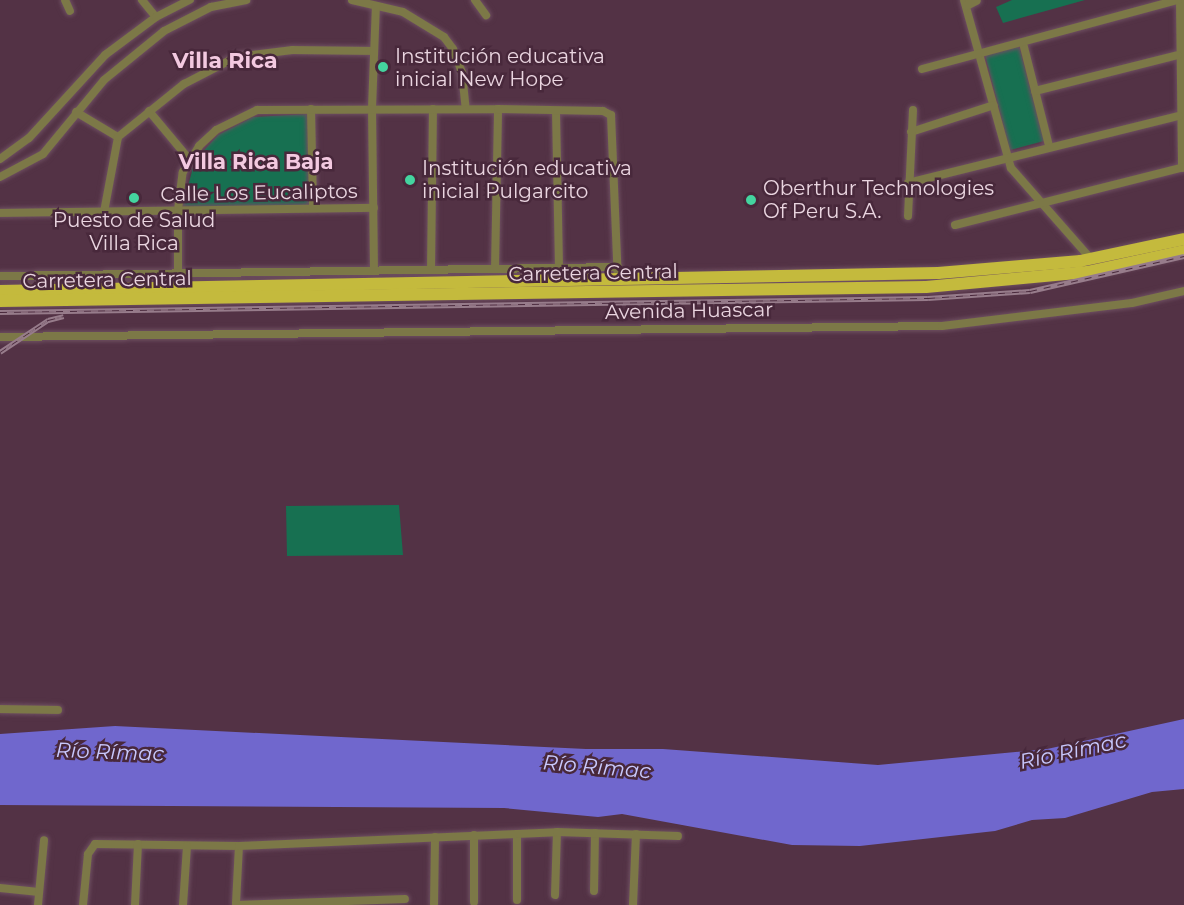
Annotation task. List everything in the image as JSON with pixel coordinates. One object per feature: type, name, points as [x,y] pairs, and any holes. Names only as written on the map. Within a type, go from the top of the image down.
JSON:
[{"type":"highway","name":"Carretera Central","points":[[0,301],[561,287],[618,273],[938,273],[1091,259],[1184,239]]},
{"type":"highway","name":"Carretera Central","points":[[0,291],[992,284],[1087,272],[1184,251]]},
{"type":"street","points":[[65,0],[70,11]]},
{"type":"street","points":[[142,0],[156,17]]},
{"type":"street","points":[[0,159],[29,138],[105,55],[156,17],[190,0]]},
{"type":"street","points":[[0,184],[0,177],[43,154],[76,112],[125,59],[164,31],[211,8],[246,0]]},
{"type":"street","points":[[352,0],[403,12],[444,37],[453,49],[462,73],[466,109]]},
{"type":"street","points":[[475,0],[486,15]]},
{"type":"street","points":[[976,0],[965,2],[1011,168],[1091,259]]},
{"type":"street","points":[[922,69],[1179,0],[1179,116],[1183,168],[955,225]]},
{"type":"street","points":[[374,271],[372,108],[376,6]]},
{"type":"street","points":[[1023,43],[1048,146]]},
{"type":"street","points":[[104,212],[118,137],[184,84],[236,57],[293,50],[374,51]]},
{"type":"street","points":[[1035,91],[1178,55]]},
{"type":"street","points":[[911,132],[994,105]]},
{"type":"street","points":[[0,276],[178,274],[559,268],[618,273],[612,117],[603,111],[372,108],[257,110],[216,130],[189,159],[178,210],[178,274]]},
{"type":"street","points":[[311,109],[313,208]]},
{"type":"street","points":[[431,270],[433,109]]},
{"type":"street","points":[[495,269],[498,109]]},
{"type":"street","points":[[908,216],[913,110]]},
{"type":"street","points":[[149,111],[189,159]]},
{"type":"street","points":[[556,111],[559,268]]},
{"type":"street","points":[[76,112],[118,137]]},
{"type":"street","points":[[908,183],[1007,156],[1179,116]]},
{"type":"street","name":"Calle Los Eucaliptos","points":[[0,213],[374,208]]},
{"type":"street","name":"Avenida Huascar","points":[[0,337],[942,326],[1132,303],[1184,291]]},
{"type":"street","points":[[0,709],[58,710]]},
{"type":"street","points":[[555,895],[556,832]]},
{"type":"street","points":[[83,905],[92,847],[138,844],[239,846],[556,832],[678,836]]},
{"type":"street","points":[[594,891],[595,833]]},
{"type":"street","points":[[517,834],[517,900]]},
{"type":"street","points":[[633,905],[636,834]]},
{"type":"street","points":[[474,836],[474,902]]},
{"type":"street","points":[[434,904],[435,837]]},
{"type":"street","points":[[38,905],[44,840]]},
{"type":"street","points":[[135,905],[138,844]]},
{"type":"street","points":[[183,905],[188,846]]},
{"type":"street","points":[[239,846],[236,904],[405,899]]},
{"type":"street","points":[[0,888],[39,892]]},
{"type":"green space","points":[[1012,0],[1085,0],[1003,23],[996,7]]},
{"type":"green space","points":[[1019,46],[1044,141],[1010,150],[985,55]]},
{"type":"green space","points":[[308,114],[310,206],[182,208],[195,160],[218,135],[253,117]]},
{"type":"green space","points":[[399,505],[403,555],[287,556],[286,506]]},
{"type":"water","name":"Río Rímac","points":[[1184,719],[1184,789],[1152,792],[1065,818],[1032,820],[995,831],[860,846],[792,845],[622,814],[598,817],[504,808],[0,805],[0,734],[115,726],[586,749],[663,749],[878,765],[1047,749]]},
{"type":"railway","points":[[0,312],[928,298],[1030,291],[1184,256]]},
{"type":"railway","points":[[0,352],[48,320],[64,316]]},
{"type":"place","name":"Institución educativa inicial New Hope","points":[[383,67]]},
{"type":"place","name":"Institución educativa inicial Pulgarcito","points":[[410,180]]},
{"type":"place","name":"Puesto de Salud Villa Rica","points":[[134,198]]},
{"type":"place","name":"Oberthur Technologies Of Peru S.A.","points":[[751,200]]},
{"type":"district","name":"Villa Rica","points":[[225,61]]},
{"type":"district","name":"Villa Rica Baja","points":[[256,162]]}]
